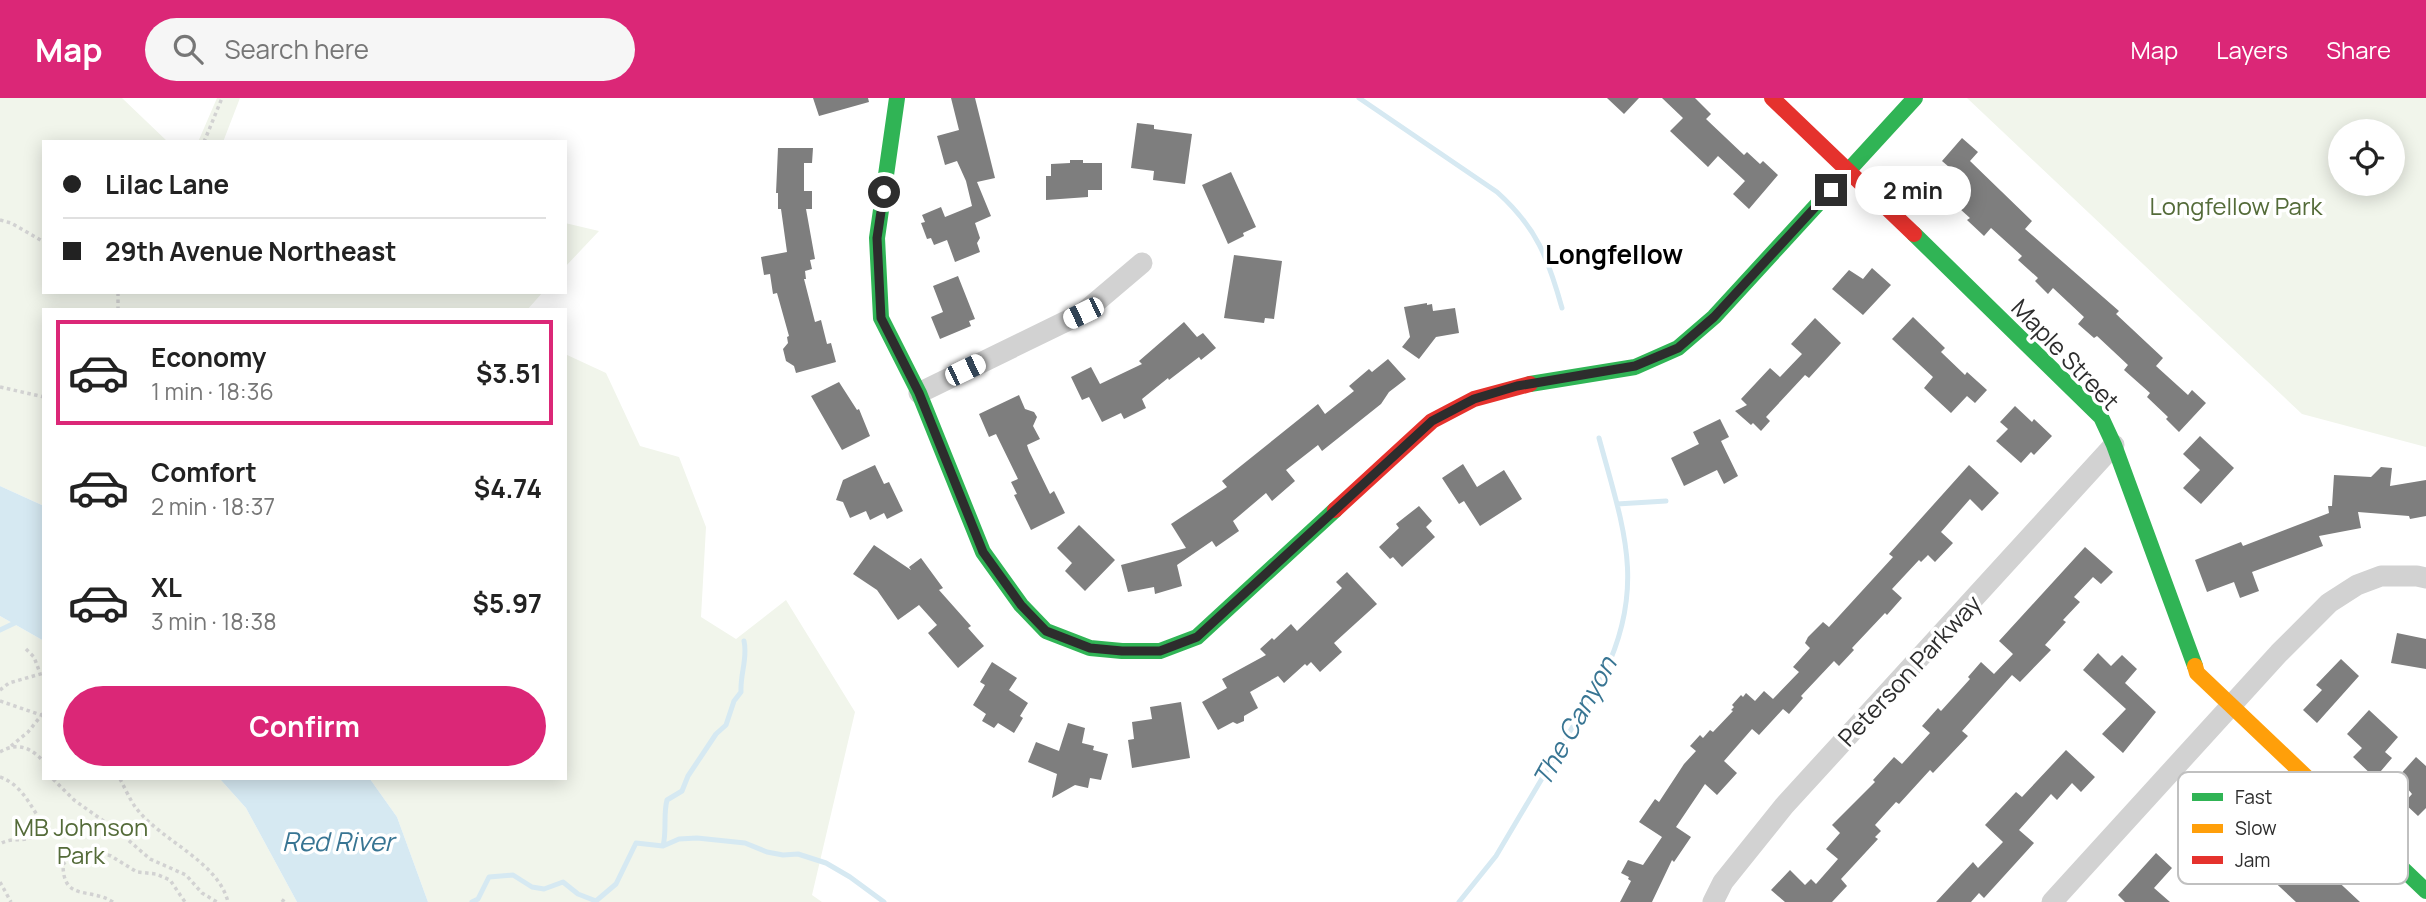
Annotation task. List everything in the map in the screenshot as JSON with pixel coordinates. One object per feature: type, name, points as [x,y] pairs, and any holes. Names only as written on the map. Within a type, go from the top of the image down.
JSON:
[{"type":"street","points":[[897,98],[877,238],[881,318],[919,393],[983,552],[1021,605],[1046,631],[1090,648],[1122,651],[1160,651],[1197,637],[1432,421],[1474,399],[1506,390],[1635,366],[1678,348],[1714,317],[1915,98]]},
{"type":"street","name":"Maple Street","points":[[1772,98],[2101,417],[2114,444],[2196,673],[2301,772]]},
{"type":"street","points":[[919,393],[1083,313],[1142,262]]},
{"type":"street","name":"Peterson Parkway","points":[[1713,902],[1723,882],[1784,806],[2114,444]]},
{"type":"street","points":[[2054,901],[2231,705],[2329,603],[2357,585],[2381,576],[2426,578]]},
{"type":"street","name":"Maple Street","points":[[2408,874],[2426,891]]},
{"type":"path","points":[[205,140],[222,98]]},
{"type":"path","points":[[0,220],[11,223],[42,241]]},
{"type":"path","points":[[0,387],[42,397]]},
{"type":"path","points":[[0,690],[9,683],[42,673],[34,657],[26,649]]},
{"type":"path","points":[[0,701],[42,715]]},
{"type":"path","points":[[0,752],[29,732],[42,716]]},
{"type":"path","points":[[10,747],[25,746],[42,760]]},
{"type":"path","points":[[0,776],[12,781],[27,797],[37,816],[33,837],[0,844]]},
{"type":"path","points":[[54,780],[74,800],[105,821],[150,859],[186,875],[202,893],[217,902]]},
{"type":"path","points":[[121,780],[136,809],[178,846],[205,865],[225,889],[228,902]]},
{"type":"path","points":[[113,902],[105,897],[78,896],[68,890],[63,878],[63,864],[77,855],[96,851],[103,853],[137,872],[156,874],[170,880],[185,902]]},
{"type":"path","points":[[0,882],[11,902]]},
{"type":"green space","points":[[0,98],[122,98],[166,140],[42,140],[42,294],[541,294],[529,308],[42,308],[42,505],[0,486]]},
{"type":"green space","points":[[217,98],[240,98],[224,140],[199,140]]},
{"type":"green space","name":"Longfellow Park","points":[[1967,98],[2426,98],[2426,447],[2302,414]]},
{"type":"green space","points":[[567,223],[599,231],[567,265]]},
{"type":"green space","points":[[567,355],[606,373],[640,446],[679,457],[706,527],[701,617],[736,639],[786,600],[855,712],[812,895],[822,902],[428,902],[397,817],[371,780],[567,780]]},
{"type":"green space","name":"MB Johnson Park","points":[[0,616],[42,640],[42,780],[221,780],[246,808],[297,902],[0,902]]},
{"type":"water","points":[[0,486],[42,505],[42,640],[0,616]]},
{"type":"water","name":"Red River","points":[[221,780],[371,780],[397,817],[428,902],[297,902],[246,808]]},
{"type":"building","points":[[813,98],[868,98],[869,102],[819,116]]},
{"type":"building","points":[[951,98],[975,98],[995,178],[977,182],[991,216],[975,223],[980,238],[977,243],[980,252],[955,262],[947,240],[934,245],[931,238],[927,239],[921,223],[925,222],[922,215],[941,207],[945,217],[972,206],[966,181],[957,161],[945,165],[937,136],[959,130]]},
{"type":"building","points":[[1607,98],[1639,98],[1624,114]]},
{"type":"building","points":[[1662,98],[1695,98],[1711,114],[1706,119],[1744,155],[1747,152],[1760,164],[1763,161],[1778,175],[1749,209],[1733,194],[1745,181],[1718,156],[1708,167],[1670,131],[1683,118]]},
{"type":"building","points":[[1137,123],[1154,125],[1154,129],[1192,134],[1185,184],[1153,180],[1154,171],[1131,168]]},
{"type":"building","points":[[1962,138],[1978,152],[1970,161],[2032,221],[2025,229],[2119,311],[2116,314],[2163,358],[2156,366],[2188,395],[2192,390],[2206,403],[2179,432],[2147,397],[2150,393],[2124,370],[2128,365],[2097,336],[2094,338],[2078,324],[2084,317],[2053,288],[2048,294],[2035,281],[2038,278],[2018,260],[2022,256],[1991,228],[1984,236],[1967,220],[1970,218],[1940,191],[1956,173],[1942,161]]},
{"type":"building","points":[[778,148],[813,148],[812,163],[804,163],[804,191],[812,191],[812,209],[806,209],[815,259],[810,260],[812,269],[805,271],[804,279],[815,322],[821,320],[827,344],[831,343],[836,362],[796,373],[794,366],[786,361],[783,349],[789,336],[777,293],[773,294],[770,274],[764,275],[761,257],[787,252],[776,193]]},
{"type":"building","points":[[1070,160],[1102,163],[1102,190],[1088,190],[1088,197],[1046,200],[1046,176],[1051,176],[1051,164],[1070,163]]},
{"type":"building","points":[[1231,172],[1256,227],[1228,244],[1202,185]]},
{"type":"building","points":[[1234,255],[1282,261],[1274,319],[1265,318],[1264,323],[1224,318]]},
{"type":"building","points":[[1872,268],[1891,285],[1863,315],[1832,289],[1849,270],[1863,279]]},
{"type":"building","points":[[958,276],[975,319],[969,321],[971,326],[940,339],[931,317],[943,312],[933,286]]},
{"type":"building","points":[[1432,304],[1433,311],[1455,308],[1459,333],[1436,337],[1419,359],[1402,347],[1410,337],[1404,307]]},
{"type":"building","points":[[1913,317],[1945,348],[1941,352],[1965,375],[1967,372],[1987,390],[1975,403],[1967,396],[1951,413],[1924,388],[1933,377],[1892,339]]},
{"type":"building","points":[[1815,318],[1841,343],[1809,378],[1805,375],[1766,417],[1770,421],[1761,431],[1735,411],[1747,405],[1741,399],[1770,368],[1780,377],[1802,354],[1791,344]]},
{"type":"building","points":[[1184,322],[1197,337],[1203,333],[1216,348],[1201,360],[1199,357],[1169,380],[1168,378],[1142,399],[1146,408],[1124,419],[1121,413],[1102,422],[1089,397],[1082,400],[1071,377],[1091,367],[1100,384],[1142,364],[1139,361]]},
{"type":"building","points":[[1388,359],[1406,379],[1389,392],[1381,404],[1322,451],[1318,445],[1286,470],[1295,481],[1272,501],[1266,493],[1233,521],[1239,531],[1216,547],[1212,541],[1177,565],[1182,586],[1155,594],[1154,587],[1128,592],[1121,565],[1186,548],[1171,524],[1227,487],[1222,481],[1318,404],[1325,414],[1354,391],[1349,386],[1369,369],[1372,372]]},
{"type":"building","points":[[839,382],[857,410],[859,409],[870,436],[842,450],[811,396]]},
{"type":"building","points":[[1019,395],[1025,409],[1034,412],[1037,417],[1033,426],[1040,439],[1027,445],[1029,451],[1050,494],[1054,491],[1065,513],[1031,530],[1014,495],[1017,494],[1011,482],[1018,479],[996,434],[989,437],[979,414]]},
{"type":"building","points":[[2015,406],[2052,436],[2034,455],[2031,452],[2021,463],[1996,441],[2008,429],[2000,422]]},
{"type":"building","points":[[1720,419],[1729,437],[1721,441],[1738,476],[1724,484],[1717,470],[1684,486],[1671,458],[1699,444],[1693,432]]},
{"type":"building","points":[[2200,436],[2234,468],[2201,504],[2183,488],[2200,470],[2183,454]]},
{"type":"building","points":[[1463,464],[1477,487],[1504,470],[1522,499],[1480,526],[1464,501],[1459,504],[1442,478]]},
{"type":"building","points":[[875,465],[884,484],[889,482],[903,511],[887,519],[884,513],[870,520],[866,511],[850,518],[843,502],[836,500],[843,480]]},
{"type":"building","points":[[1969,465],[1999,493],[1982,511],[1970,499],[1941,532],[1953,543],[1935,562],[1928,555],[1921,562],[1919,560],[1892,589],[1902,598],[1887,615],[1885,613],[1852,648],[1854,650],[1839,666],[1834,661],[1801,696],[1803,698],[1789,714],[1783,709],[1759,735],[1752,729],[1724,761],[1737,773],[1717,795],[1705,784],[1676,827],[1691,837],[1674,862],[1672,860],[1652,902],[1620,902],[1631,881],[1621,873],[1628,860],[1643,865],[1662,837],[1639,822],[1655,799],[1659,802],[1696,751],[1690,746],[1700,735],[1703,738],[1710,730],[1713,732],[1733,711],[1732,705],[1741,695],[1743,697],[1746,693],[1755,701],[1764,691],[1773,699],[1799,672],[1793,667],[1810,648],[1805,643],[1808,637],[1823,622],[1829,627],[1893,557],[1889,554]]},
{"type":"building","points":[[2381,467],[2392,468],[2390,486],[2426,480],[2426,516],[2410,519],[2409,516],[2358,512],[2361,528],[2319,536],[2323,546],[2252,572],[2259,591],[2240,598],[2234,582],[2207,592],[2195,560],[2241,542],[2243,546],[2329,513],[2334,475],[2371,477]]},
{"type":"building","points":[[1419,506],[1432,521],[1426,527],[1435,537],[1402,567],[1379,547],[1399,528],[1396,524]]},
{"type":"building","points":[[1079,525],[1115,560],[1085,591],[1065,571],[1072,563],[1057,548]]},
{"type":"building","points":[[874,545],[911,570],[909,567],[921,558],[943,588],[939,590],[971,626],[968,628],[984,646],[958,668],[928,633],[937,625],[919,605],[898,620],[877,590],[853,574]]},
{"type":"building","points":[[2085,547],[2113,572],[2101,584],[2093,577],[2074,597],[2080,602],[2045,645],[2051,650],[2020,682],[2012,675],[1962,731],[1968,736],[1933,773],[1930,770],[1899,804],[1896,802],[1875,825],[1881,831],[1875,837],[1878,839],[1841,879],[1847,886],[1832,902],[1785,902],[1771,890],[1790,870],[1805,885],[1811,879],[1816,884],[1838,859],[1826,849],[1840,833],[1832,825],[1875,782],[1873,780],[1894,757],[1902,764],[1930,733],[1922,726],[1938,708],[1941,711],[1970,679],[1968,677],[1981,662],[1994,674],[2013,654],[1999,641]]},
{"type":"building","points":[[1347,572],[1377,604],[1334,643],[1342,652],[1320,672],[1311,662],[1307,666],[1305,664],[1284,683],[1278,676],[1250,692],[1258,708],[1244,716],[1244,721],[1237,724],[1233,722],[1218,730],[1202,702],[1227,688],[1222,679],[1266,655],[1260,649],[1272,638],[1274,640],[1291,624],[1297,631],[1342,588],[1336,582]]},
{"type":"building","points":[[2397,633],[2426,639],[2426,669],[2391,663]]},
{"type":"building","points":[[2098,653],[2111,666],[2122,655],[2137,669],[2125,683],[2156,712],[2123,753],[2102,734],[2126,709],[2083,670]]},
{"type":"building","points":[[2341,659],[2359,676],[2317,723],[2303,710],[2322,690],[2316,685]]},
{"type":"building","points":[[992,662],[1017,678],[1009,690],[1028,703],[1014,733],[998,723],[994,728],[982,721],[986,714],[973,705],[985,685],[980,682]]},
{"type":"building","points":[[1181,702],[1190,758],[1132,768],[1128,740],[1134,739],[1132,722],[1152,719],[1150,707]]},
{"type":"building","points":[[2369,710],[2398,737],[2385,752],[2392,758],[2380,772],[2369,772],[2353,757],[2362,748],[2347,734]]},
{"type":"building","points":[[1068,723],[1085,728],[1082,743],[1094,746],[1093,750],[1108,754],[1101,780],[1090,778],[1088,788],[1075,785],[1052,798],[1057,774],[1028,762],[1036,742],[1059,751]]},
{"type":"building","points":[[2066,750],[2095,777],[2081,792],[2072,783],[2057,800],[2051,794],[2019,830],[2034,843],[1984,898],[1979,893],[1971,902],[1936,902],[1973,862],[1978,868],[2003,842],[1985,825],[2016,792],[2022,797]]},
{"type":"building","points":[[2416,757],[2426,766],[2426,808],[2418,816],[2408,807],[2408,798],[2412,794],[2408,789],[2408,772],[2402,772]]},
{"type":"building","points":[[2156,853],[2172,868],[2154,888],[2170,902],[2125,902],[2118,895]]},
{"type":"building","points":[[2277,884],[2341,884],[2360,902],[2296,902]]},
{"type":"waterway","points":[[1359,98],[1497,192],[1511,205],[1531,231],[1546,259],[1562,308]]},
{"type":"waterway","name":"The Canyon","points":[[1459,902],[1496,856],[1604,674],[1617,642],[1625,612],[1627,556],[1616,500],[1599,438]]},
{"type":"waterway","points":[[1617,504],[1666,501]]},
{"type":"waterway","points":[[0,630],[19,621]]},
{"type":"waterway","points":[[663,846],[667,800],[682,791],[688,776],[716,734],[726,725],[734,701],[741,692],[744,641]]},
{"type":"waterway","name":"The Canyon","points":[[472,902],[478,899],[489,877],[513,875],[532,887],[544,889],[563,882],[578,894],[596,901],[616,884],[636,843],[663,846],[679,839],[697,838],[745,843],[767,852],[798,854],[826,863],[884,902]]},
{"type":"traffic: fast","points":[[897,98],[877,238],[881,318],[919,393],[983,552],[1021,605],[1046,631],[1090,648],[1122,651],[1160,651],[1197,637],[1335,510]]},
{"type":"traffic: fast","points":[[1530,384],[1635,367],[1678,348],[1714,317],[1915,98]]},
{"type":"traffic: fast","points":[[1914,234],[2101,417],[2114,445],[2195,666]]},
{"type":"traffic: fast","points":[[2408,874],[2426,891]]},
{"type":"traffic: slow","points":[[2195,666],[2197,673],[2301,772]]},
{"type":"traffic: jam","points":[[1772,98],[1914,234]]},
{"type":"traffic: jam","points":[[1335,510],[1432,421],[1474,399],[1530,384]]},
{"type":"district","name":"Longfellow","points":[[1614,254]]},
{"type":"route","points":[[884,192],[877,238],[881,318],[919,393],[944,461],[983,552],[1021,605],[1046,631],[1090,648],[1160,651],[1197,637],[1432,421],[1474,399],[1517,386],[1635,366],[1678,348],[1714,317],[1831,190]]}]
